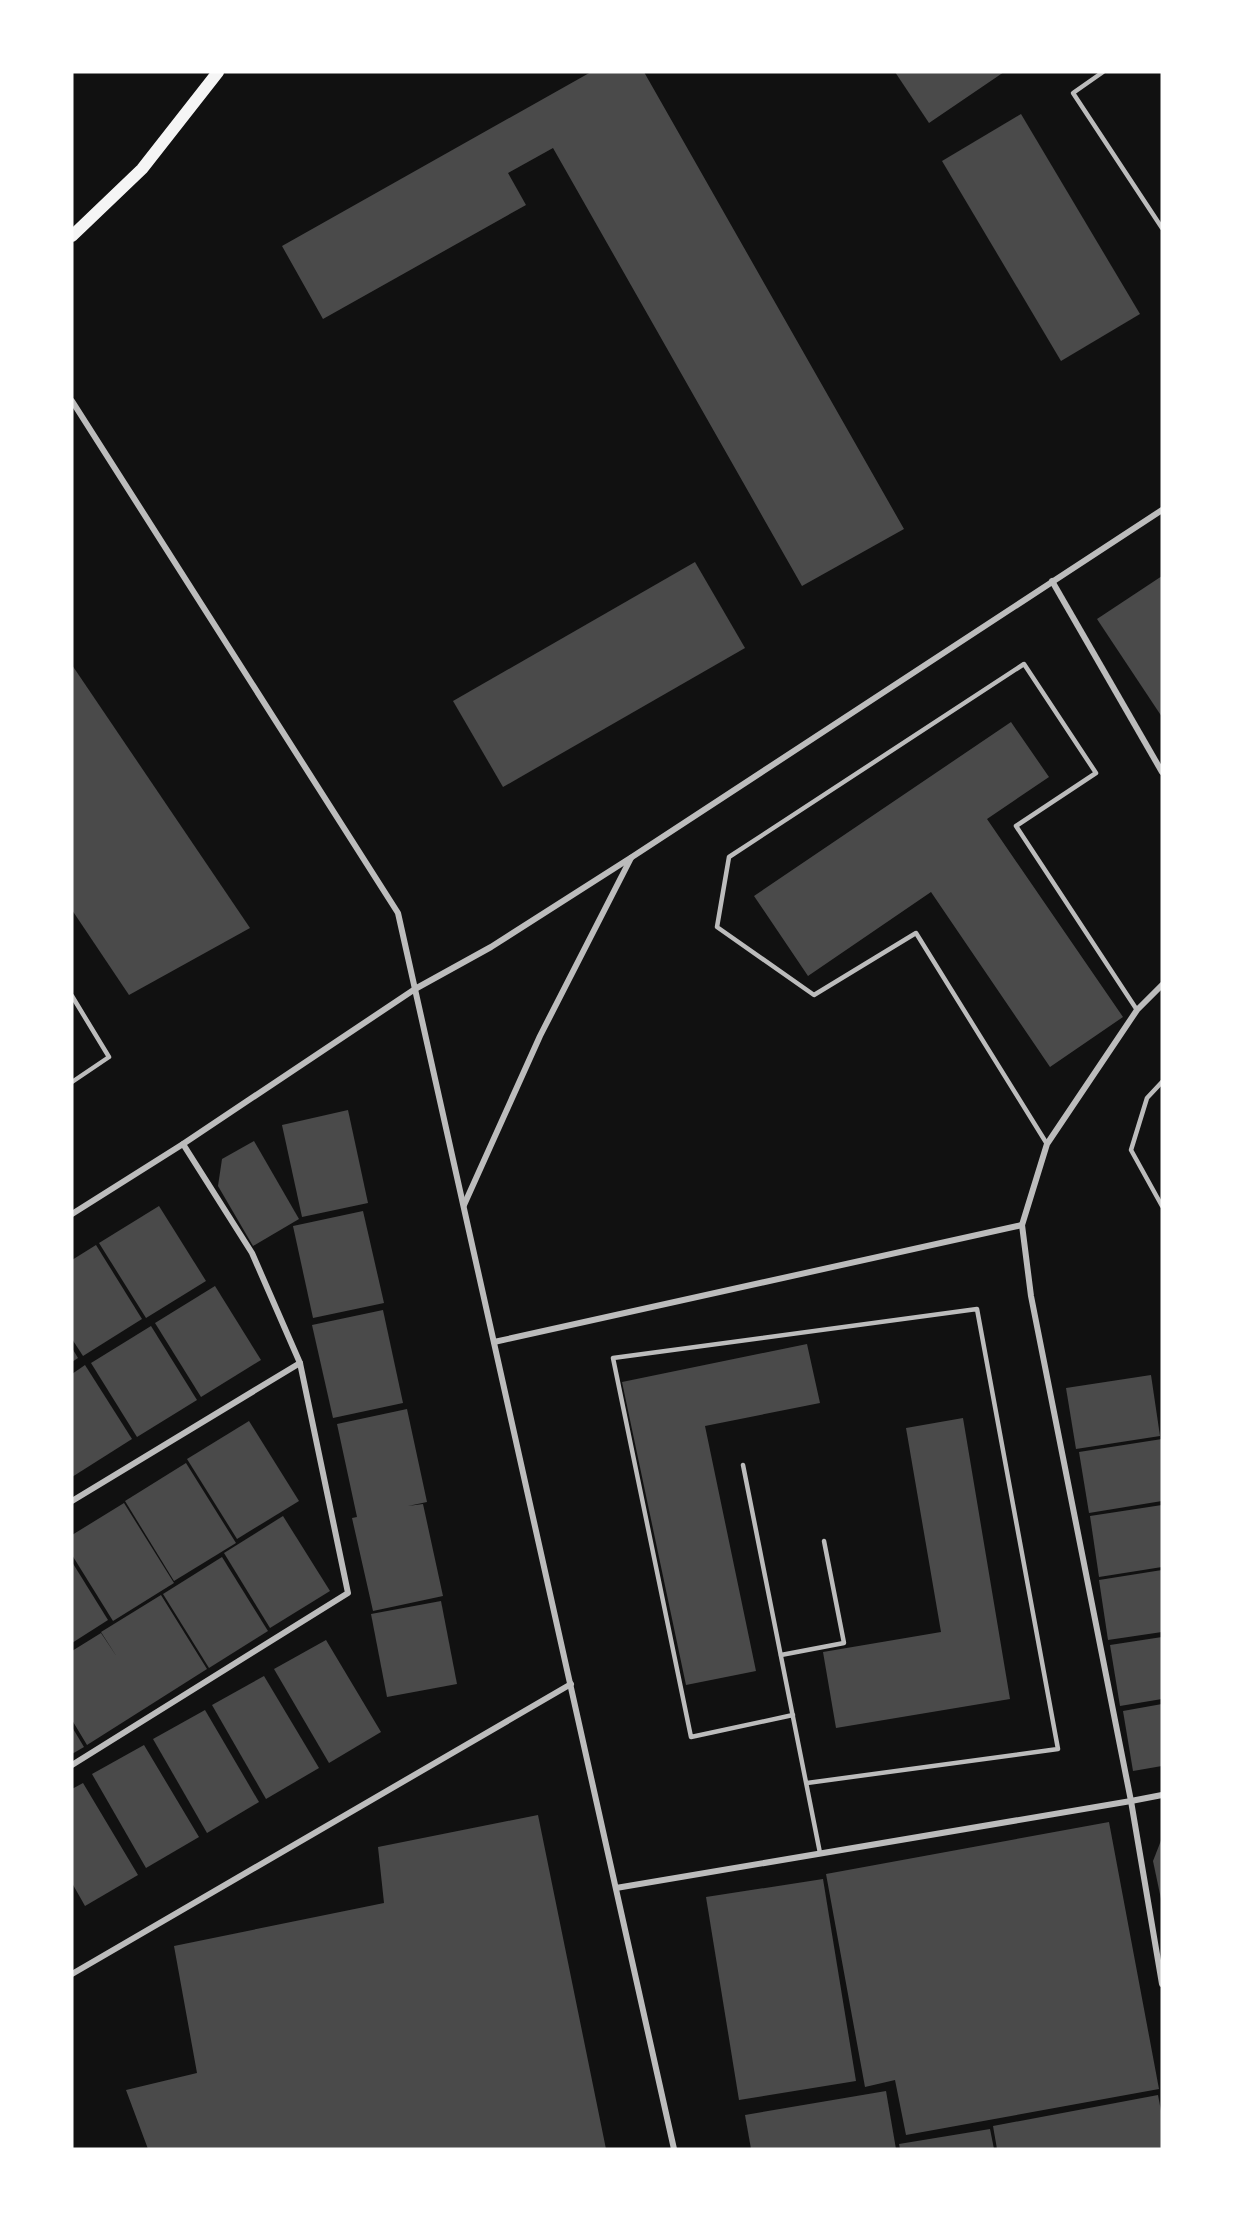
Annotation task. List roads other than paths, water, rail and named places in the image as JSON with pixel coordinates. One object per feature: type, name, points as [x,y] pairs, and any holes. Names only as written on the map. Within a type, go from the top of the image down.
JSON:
[{"type":"main road","points":[[72,236],[142,169],[218,72]]},
{"type":"street","points":[[72,401],[398,913],[674,2149]]},
{"type":"street","points":[[72,1214],[183,1144],[415,989],[491,947],[632,856],[1162,510]]},
{"type":"street","points":[[1052,581],[1162,772]]},
{"type":"street","points":[[464,1205],[540,1036],[632,856]]},
{"type":"street","points":[[1162,984],[1137,1010],[1047,1144],[1022,1225],[1031,1296],[1131,1801],[1162,1984]]},
{"type":"street","points":[[72,1764],[348,1593],[300,1363],[252,1253],[183,1144]]},
{"type":"street","points":[[494,1342],[1022,1225]]},
{"type":"street","points":[[72,1501],[300,1363]]},
{"type":"street","points":[[72,1974],[571,1683]]},
{"type":"street","points":[[616,1888],[1162,1795]]},
{"type":"lane","points":[[1103,72],[1073,93],[1162,228]]},
{"type":"lane","points":[[1047,1144],[916,933],[814,995],[717,927],[729,857],[1024,664],[1096,773],[1016,826],[1137,1010]]},
{"type":"lane","points":[[72,996],[109,1057],[72,1082]]},
{"type":"lane","points":[[1162,1082],[1147,1098],[1131,1150],[1162,1206]]},
{"type":"lane","points":[[793,1715],[691,1737],[614,1358],[977,1309],[1058,1749],[807,1783]]},
{"type":"lane","points":[[743,1465],[820,1853]]},
{"type":"lane","points":[[781,1655],[844,1643],[824,1541]]}]
